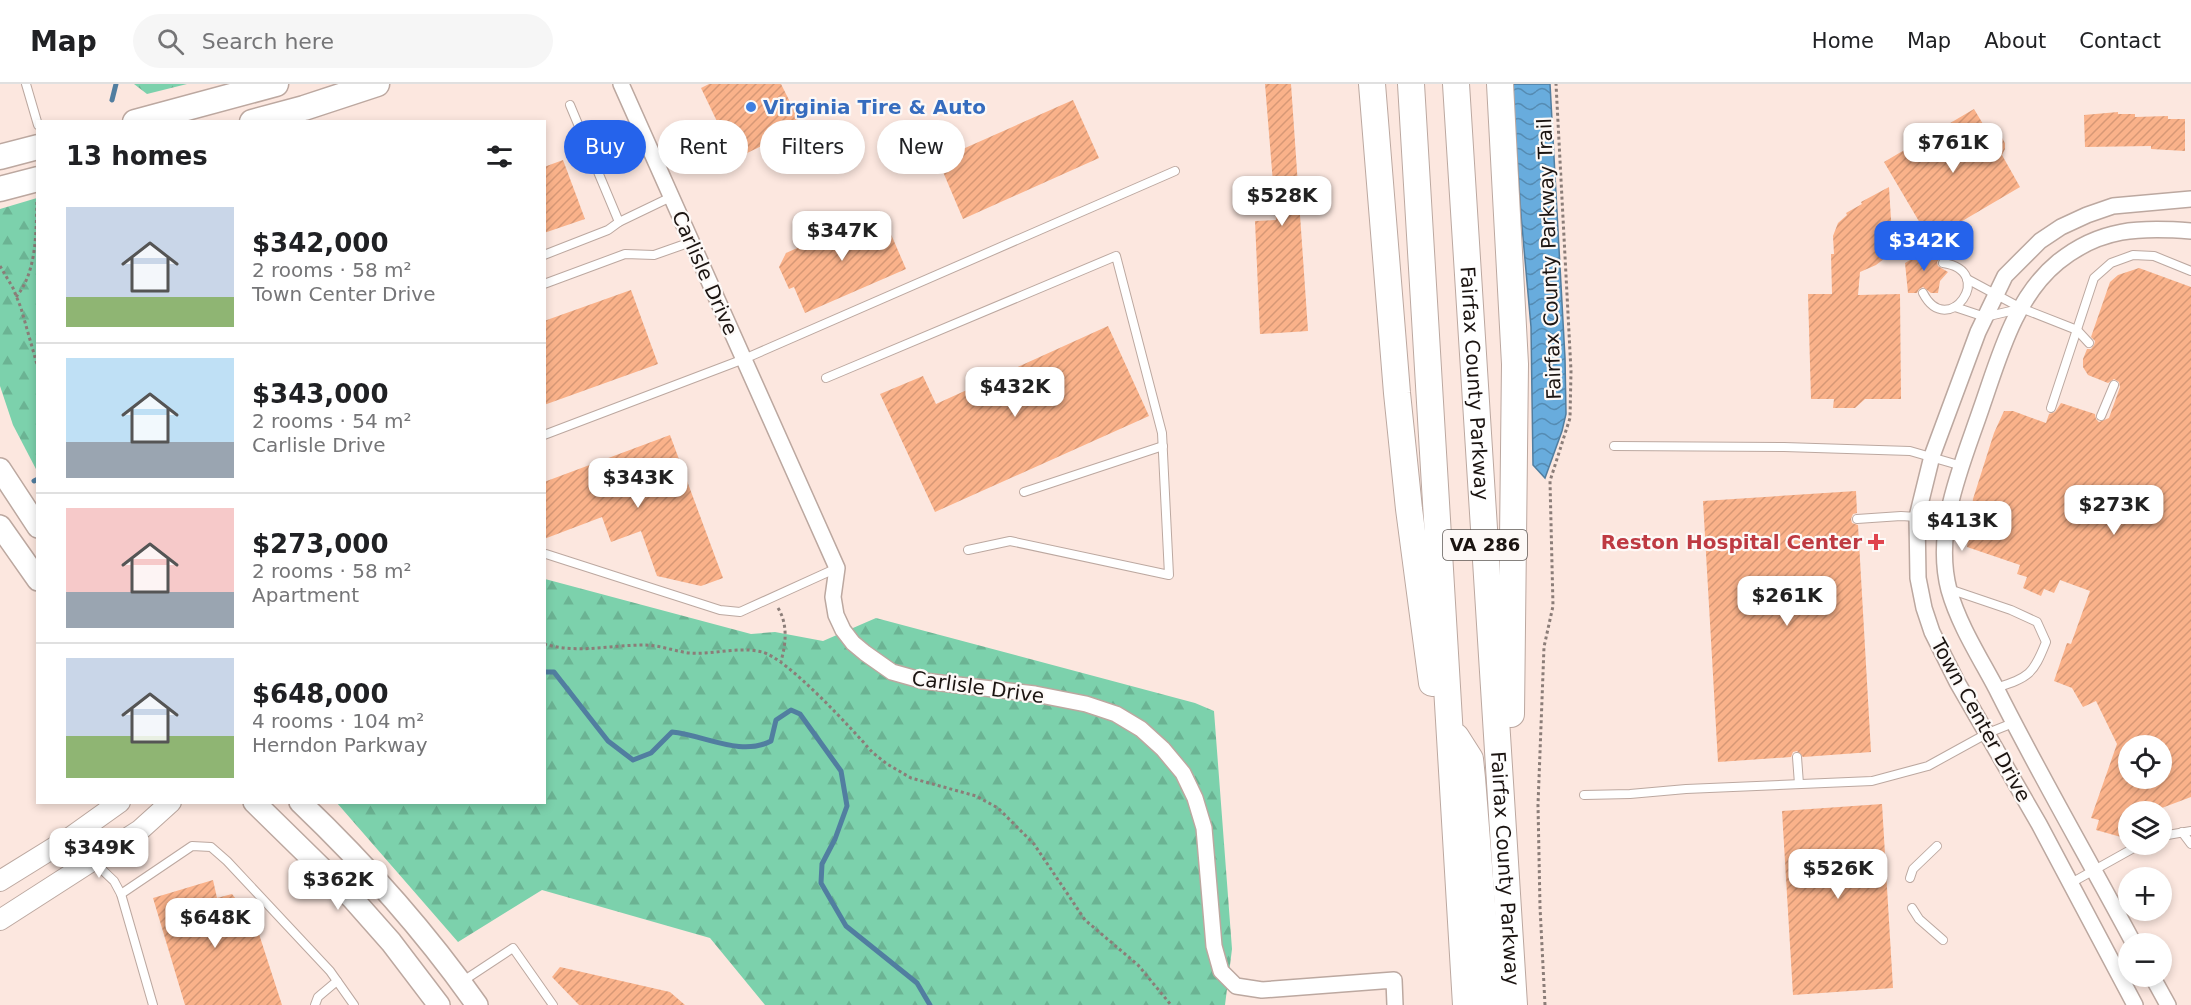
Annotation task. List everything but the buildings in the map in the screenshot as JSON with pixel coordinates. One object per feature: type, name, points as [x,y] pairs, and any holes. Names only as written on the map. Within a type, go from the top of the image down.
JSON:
[{"type":"highway","points":[[1372,84],[1396,393],[1459,897]]},
{"type":"highway","name":"VA 286","points":[[1411,84],[1466,1005]]},
{"type":"highway","name":"Fairfax County Parkway","points":[[1456,84],[1514,1005]]},
{"type":"highway","points":[[1500,84],[1515,364],[1507,897]]},
{"type":"highway","points":[[1451,729],[1470,759],[1490,1005]]},
{"type":"main road","points":[[142,120],[276,84]]},
{"type":"main road","points":[[259,120],[376,84]]},
{"type":"main road","points":[[0,157],[36,148]]},
{"type":"main road","points":[[0,189],[36,180]]},
{"type":"main road","points":[[0,469],[36,524]]},
{"type":"main road","points":[[0,526],[36,577]]},
{"type":"main road","points":[[256,804],[353,898],[391,942],[439,1005]]},
{"type":"main road","points":[[302,804],[352,852],[394,898],[477,1005]]},
{"type":"street","name":"Carlisle Drive","points":[[621,84],[837,568],[833,597],[836,615],[843,630],[853,643],[892,672],[904,677],[1035,694],[1086,704],[1116,714],[1141,729],[1163,749],[1183,773],[1198,808],[1204,828],[1214,946],[1221,971],[1236,986],[1262,990],[1394,980],[1395,1005]]},
{"type":"street","name":"Town Center Drive","points":[[2135,1005],[2071,884],[1941,652],[1929,624],[1918,578],[1917,517],[1932,456],[1985,317],[2005,276],[2040,241],[2061,227],[2113,206],[2191,200]]},
{"type":"street","name":"Town Center Drive","points":[[2128,933],[1970,641],[1949,589],[1945,566],[1945,539],[1953,493],[2005,341],[2020,308],[2036,287],[2058,262],[2095,240],[2115,232],[2136,229],[2191,231]]},
{"type":"street","points":[[0,881],[71,837],[117,804]]},
{"type":"street","points":[[0,920],[140,830],[169,804]]},
{"type":"street","points":[[2158,987],[2168,1005]]},
{"type":"lane","points":[[26,84],[36,120]]},
{"type":"lane","points":[[570,105],[619,222]]},
{"type":"lane","points":[[546,434],[744,359],[1175,171]]},
{"type":"lane","points":[[546,254],[608,230],[619,222],[671,197]]},
{"type":"lane","points":[[546,283],[625,254],[654,255],[692,242]]},
{"type":"lane","points":[[2051,408],[2094,278],[2111,263],[2133,255],[2154,256],[2191,271]]},
{"type":"lane","points":[[826,378],[1116,256],[1162,433],[1169,575],[1010,541],[968,550]]},
{"type":"lane","points":[[1943,263],[1956,267],[1967,279],[2020,308],[2077,330],[2089,343]]},
{"type":"lane","points":[[1955,308],[1966,296],[1967,279]]},
{"type":"lane","points":[[1923,293],[1932,305],[1939,309],[1955,308],[1985,317],[2020,308]]},
{"type":"lane","points":[[2101,416],[2114,385]]},
{"type":"lane","points":[[1024,492],[1163,446]]},
{"type":"lane","points":[[1614,446],[1910,451],[1962,466]]},
{"type":"lane","points":[[1857,519],[1917,517],[1948,519]]},
{"type":"lane","points":[[546,554],[720,610],[740,612],[837,568]]},
{"type":"lane","points":[[1949,589],[2011,610],[2037,622],[2046,642],[2037,667],[2018,680],[1996,688]]},
{"type":"lane","points":[[1584,795],[1872,781],[1919,770],[1988,733],[2013,723]]},
{"type":"lane","points":[[1797,757],[1799,784]]},
{"type":"lane","points":[[2172,835],[2187,831],[2191,844]]},
{"type":"lane","points":[[121,894],[192,846],[211,847],[235,869],[330,971],[354,1005]]},
{"type":"lane","points":[[1910,878],[1913,868],[1937,846]]},
{"type":"lane","points":[[2071,884],[2121,855]]},
{"type":"lane","points":[[93,860],[114,881],[121,894],[153,1005]]},
{"type":"lane","points":[[1912,908],[1919,920],[1943,940]]},
{"type":"lane","points":[[461,982],[513,948],[553,1005]]},
{"type":"lane","points":[[315,1005],[318,997],[337,981]]},
{"type":"path","name":"Fairfax County Parkway Trail","points":[[1545,1005],[1538,805],[1544,647],[1553,606],[1550,481],[1570,418],[1571,371],[1556,84]]},
{"type":"path","points":[[16,297],[24,288],[32,265],[36,207]]},
{"type":"path","points":[[0,266],[16,297],[36,362]]},
{"type":"path","points":[[772,599],[782,614],[785,629],[781,662]]},
{"type":"path","points":[[546,644],[571,649],[646,645],[690,653],[762,651],[781,662],[887,764],[911,778],[976,796],[998,808],[1034,844],[1085,920],[1138,965],[1171,1005]]},
{"type":"green space","points":[[134,84],[187,84],[147,94]]},
{"type":"green space","points":[[36,199],[36,469],[13,425],[0,386],[0,209]]},
{"type":"green space","points":[[546,579],[751,634],[775,632],[823,641],[876,618],[1195,703],[1214,711],[1232,949],[1225,1005],[765,1005],[710,938],[542,890],[458,942],[338,804],[546,804]]},
{"type":"water","points":[[1512,84],[1550,84],[1566,414],[1545,478],[1533,465],[1531,327]]},
{"type":"waterway","points":[[112,100],[116,84]]},
{"type":"waterway","points":[[546,672],[554,672],[608,741],[633,760],[651,753],[672,732],[735,746],[759,745],[771,741],[776,720],[791,710],[800,714],[841,771],[847,806],[835,839],[822,864],[821,883],[846,926],[917,983],[930,1005]]},
{"type":"place","name":"Virginia Tire & Auto","points":[[751,107]]},
{"type":"place","name":"Reston Hospital Center","points":[[1876,542]]}]
